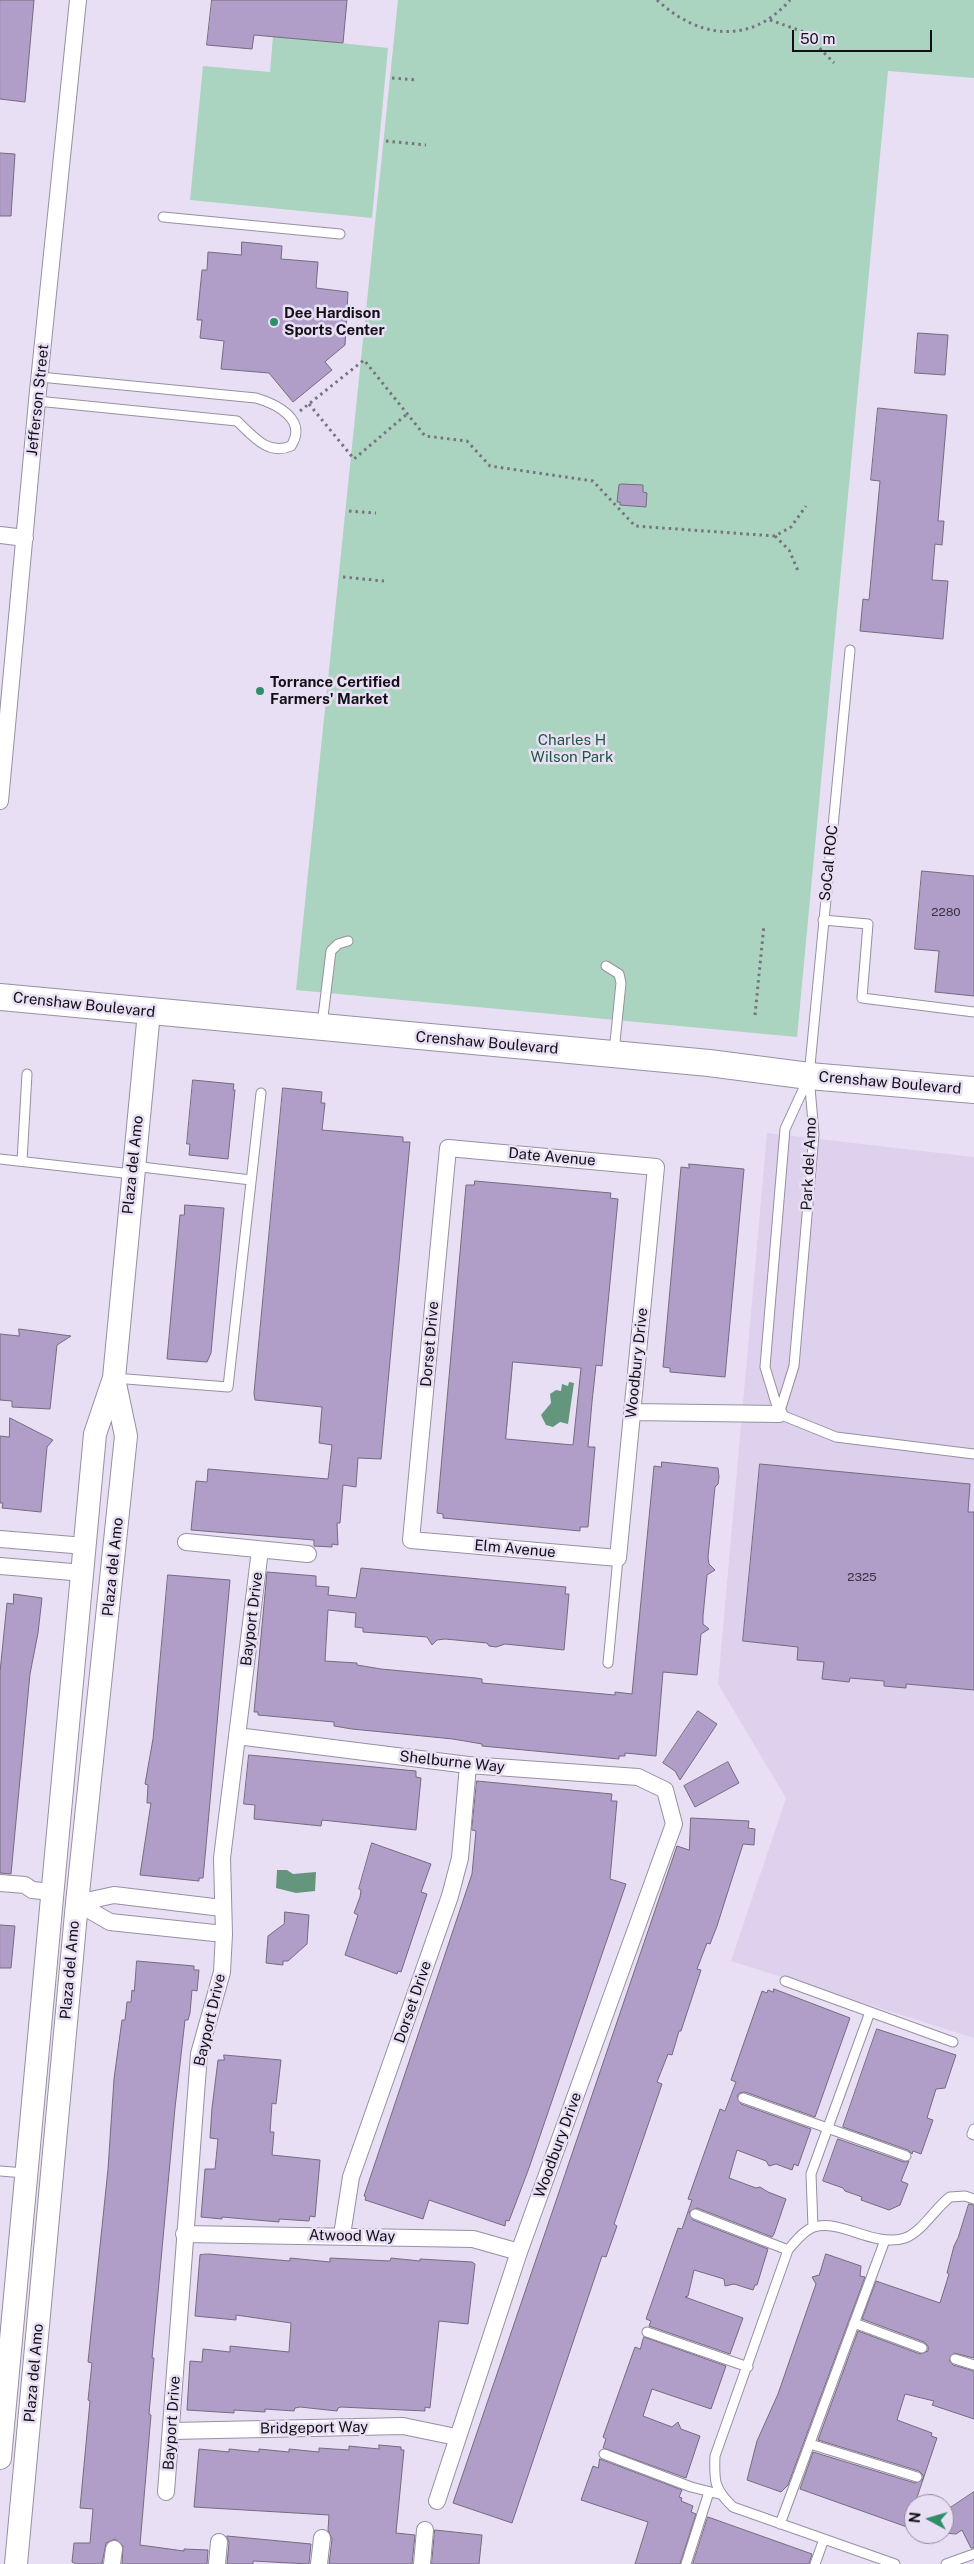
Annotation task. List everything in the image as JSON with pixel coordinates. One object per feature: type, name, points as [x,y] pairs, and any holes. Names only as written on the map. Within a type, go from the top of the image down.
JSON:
[{"type":"main road","name":"Crenshaw Boulevard","points":[[0,997],[709,1063],[809,1076],[974,1090]]},
{"type":"main road","name":"Plaza del Amo","points":[[0,2458],[5,2346],[25,2173],[42,1891],[84,1573],[95,1434],[114,1378],[149,1012]]},
{"type":"main road","name":"Plaza del Amo","points":[[16,2564],[77,1898],[126,1436],[114,1378]]},
{"type":"main road","points":[[85,1546],[115,1548]]},
{"type":"main road","points":[[42,1891],[77,1898]]},
{"type":"main road","points":[[5,2346],[36,2348]]},
{"type":"street","name":"Jefferson Street","points":[[0,801],[37,401],[78,0]]},
{"type":"street","points":[[0,535],[25,538]]},
{"type":"street","name":"Date Avenue","points":[[448,1148],[656,1167]]},
{"type":"street","name":"Dorset Drive","points":[[411,1540],[448,1148]]},
{"type":"street","name":"Woodbury Drive","points":[[618,1558],[656,1167]]},
{"type":"street","points":[[632,1412],[779,1414]]},
{"type":"street","points":[[0,1540],[85,1546]]},
{"type":"street","name":"Elm Avenue","points":[[411,1540],[618,1558]]},
{"type":"street","points":[[186,1542],[308,1554]]},
{"type":"street","name":"Bayport Drive","points":[[166,2492],[199,2054],[222,1972],[224,1934],[222,1858],[260,1550]]},
{"type":"street","points":[[0,1566],[84,1573]]},
{"type":"street","name":"Shelburne Way","points":[[237,1736],[468,1765],[638,1777],[665,1790]]},
{"type":"street","name":"Dorset Drive","points":[[342,2235],[351,2177],[450,1896],[460,1858],[468,1765]]},
{"type":"street","name":"Woodbury Drive","points":[[437,2501],[456,2437],[519,2252],[674,1824],[665,1790]]},
{"type":"street","points":[[0,1882],[25,1885],[42,1891]]},
{"type":"street","points":[[0,1891],[26,1894],[42,1891]]},
{"type":"street","points":[[77,1898],[114,1895],[222,1908]]},
{"type":"street","points":[[77,1898],[110,1922],[224,1934]]},
{"type":"street","points":[[166,1927],[170,1902]]},
{"type":"street","name":"Atwood Way","points":[[184,2234],[342,2235],[473,2239],[519,2252]]},
{"type":"street","name":"Bridgeport Way","points":[[172,2431],[403,2426],[456,2437]]},
{"type":"street","points":[[422,2564],[425,2530]]},
{"type":"street","points":[[319,2564],[322,2538]]},
{"type":"street","points":[[217,2564],[219,2542]]},
{"type":"lane","points":[[163,217],[340,234]]},
{"type":"lane","points":[[37,401],[237,421],[261,443],[275,450],[291,446],[296,438],[296,429],[291,417],[271,402],[256,398],[40,377]]},
{"type":"lane","name":"SoCal ROC","points":[[809,1076],[850,650]]},
{"type":"lane","points":[[823,920],[868,924],[862,998],[974,1012]]},
{"type":"lane","points":[[322,1028],[332,951],[338,944],[348,941]]},
{"type":"lane","points":[[606,966],[619,974],[621,983],[614,1055]]},
{"type":"lane","points":[[22,1162],[27,1074]]},
{"type":"lane","name":"Park del Amo","points":[[779,1414],[765,1366],[785,1130],[809,1076]]},
{"type":"lane","name":"Park del Amo","points":[[779,1414],[794,1366],[814,1134],[809,1076]]},
{"type":"lane","points":[[114,1378],[228,1387],[261,1093]]},
{"type":"lane","points":[[0,1159],[251,1180]]},
{"type":"lane","points":[[779,1414],[836,1437],[974,1454]]},
{"type":"lane","points":[[608,1663],[618,1558]]},
{"type":"lane","points":[[785,1981],[953,2042]]},
{"type":"lane","points":[[813,2227],[811,2174],[870,2012]]},
{"type":"lane","points":[[743,2098],[906,2156]]},
{"type":"lane","points":[[974,2129],[972,2134],[974,2135]]},
{"type":"lane","points":[[0,2171],[25,2173]]},
{"type":"lane","points":[[894,2564],[733,2507],[719,2494],[714,2478],[716,2456],[788,2250],[813,2227],[826,2226],[885,2240],[904,2238],[912,2234],[950,2197],[965,2196],[974,2199]]},
{"type":"lane","points":[[695,2214],[788,2250]]},
{"type":"lane","points":[[780,2524],[885,2240]]},
{"type":"lane","points":[[854,2323],[922,2348]]},
{"type":"lane","points":[[647,2332],[748,2367]]},
{"type":"lane","points":[[955,2359],[974,2366]]},
{"type":"lane","points":[[810,2444],[917,2477]]},
{"type":"lane","points":[[604,2454],[691,2487],[719,2494]]},
{"type":"lane","points":[[686,2564],[709,2492]]},
{"type":"lane","points":[[815,2564],[824,2539]]},
{"type":"lane","points":[[946,2564],[972,2556]]},
{"type":"path","points":[[657,0],[690,24],[711,32],[734,31],[769,20],[790,0]]},
{"type":"path","points":[[769,20],[804,32],[834,63]]},
{"type":"path","points":[[392,78],[418,80]]},
{"type":"path","points":[[386,141],[426,145]]},
{"type":"path","points":[[291,417],[364,360],[425,436],[468,441],[490,466],[593,481],[635,526],[775,536],[791,527],[806,506]]},
{"type":"path","points":[[309,404],[354,459],[407,414]]},
{"type":"path","points":[[349,510],[376,513]]},
{"type":"path","points":[[775,536],[789,550],[799,573]]},
{"type":"path","points":[[343,577],[384,581]]},
{"type":"path","points":[[755,1015],[764,924]]},
{"type":"shaded area","points":[[767,1133],[974,1157],[974,2038],[731,1961],[786,1798],[718,1684]]},
{"type":"shaded area","points":[[569,1382],[574,1383],[568,1424],[560,1422],[553,1427],[546,1425],[541,1415],[551,1403],[550,1394],[556,1390],[561,1391],[562,1384],[568,1386]]},
{"type":"shaded area","points":[[277,1870],[287,1870],[293,1874],[316,1872],[315,1891],[296,1893],[276,1888]]},
{"type":"green space","name":"Charles H Wilson Park","points":[[398,0],[974,0],[974,78],[888,71],[797,1037],[296,990]]},
{"type":"green space","points":[[273,36],[388,48],[372,218],[190,200],[203,66],[270,72]]},
{"type":"building","points":[[0,0],[34,0],[25,102],[0,99]]},
{"type":"building","points":[[212,0],[347,0],[343,43],[254,35],[252,49],[207,45]]},
{"type":"building","points":[[0,153],[15,154],[11,216],[0,216]]},
{"type":"building","name":"Dee Hardison Sports Center","points":[[242,242],[282,246],[281,259],[318,262],[316,288],[348,292],[345,345],[325,362],[332,370],[293,402],[269,373],[221,369],[224,341],[200,338],[202,320],[197,320],[202,270],[207,270],[208,252],[241,255]]},
{"type":"building","points":[[918,333],[948,335],[945,375],[915,373]]},
{"type":"building","points":[[878,408],[947,415],[938,521],[944,521],[942,545],[935,544],[932,580],[948,581],[943,639],[860,631],[863,599],[869,600],[880,481],[871,480]]},
{"type":"building","points":[[619,485],[643,485],[643,492],[647,493],[646,507],[620,505],[620,502],[617,502]]},
{"type":"building","points":[[922,871],[974,876],[974,996],[935,992],[939,951],[915,949]]},
{"type":"building","points":[[193,1080],[234,1084],[228,1159],[189,1155],[190,1144],[187,1144]]},
{"type":"building","points":[[283,1088],[322,1092],[321,1103],[325,1103],[322,1130],[403,1137],[403,1142],[410,1142],[381,1459],[358,1458],[356,1487],[343,1485],[340,1523],[337,1523],[338,1545],[332,1544],[332,1547],[314,1546],[314,1540],[191,1530],[196,1481],[207,1482],[208,1469],[328,1479],[332,1445],[319,1443],[322,1407],[255,1400],[254,1394]]},
{"type":"building","points":[[689,1164],[744,1169],[725,1377],[670,1372],[670,1368],[663,1367],[681,1167],[689,1168]]},
{"type":"building","points":[[475,1181],[611,1193],[610,1198],[618,1199],[602,1366],[596,1365],[592,1402],[588,1447],[595,1447],[588,1527],[580,1527],[580,1531],[443,1518],[443,1514],[437,1513],[466,1185],[474,1185]],"holes":[[[513,1362],[581,1368],[573,1445],[506,1439]]]},
{"type":"building","points":[[185,1205],[224,1208],[211,1353],[207,1362],[167,1359],[180,1215],[184,1215]]},
{"type":"building","points":[[19,1329],[71,1336],[57,1345],[50,1409],[12,1407],[12,1401],[0,1400],[0,1334],[19,1336]]},
{"type":"building","points":[[10,1418],[53,1440],[47,1447],[41,1512],[2,1508],[3,1503],[0,1503],[0,1436],[9,1437]]},
{"type":"building","points":[[662,1462],[718,1468],[719,1477],[718,1484],[715,1487],[708,1557],[709,1564],[715,1570],[707,1575],[703,1616],[703,1624],[709,1629],[701,1634],[697,1675],[663,1672],[656,1756],[625,1753],[625,1756],[619,1756],[619,1759],[482,1746],[482,1744],[453,1739],[352,1729],[334,1726],[334,1722],[258,1715],[258,1712],[254,1712],[267,1572],[316,1576],[316,1586],[329,1587],[328,1595],[356,1598],[361,1568],[566,1587],[565,1594],[569,1594],[564,1650],[505,1644],[496,1647],[489,1646],[487,1643],[445,1639],[437,1640],[432,1645],[427,1637],[363,1632],[363,1628],[355,1627],[356,1613],[328,1610],[325,1661],[357,1663],[357,1665],[381,1669],[476,1678],[482,1679],[482,1683],[615,1695],[615,1692],[632,1694],[654,1466],[661,1467]]},
{"type":"building","points":[[760,1464],[970,1484],[968,1512],[974,1512],[974,1690],[906,1684],[906,1688],[884,1686],[884,1681],[850,1678],[849,1682],[822,1679],[824,1662],[797,1660],[798,1647],[743,1641]]},
{"type":"building","points":[[168,1575],[230,1580],[203,1878],[199,1878],[199,1881],[140,1875],[151,1803],[147,1803],[148,1785],[145,1784],[153,1739]]},
{"type":"building","points":[[14,1594],[42,1598],[38,1633],[30,1674],[11,1874],[0,1873],[0,1672],[7,1603],[13,1604]]},
{"type":"building","points":[[698,1711],[717,1724],[680,1780],[675,1771],[663,1763]]},
{"type":"building","points":[[249,1755],[416,1771],[416,1777],[421,1778],[416,1830],[322,1820],[321,1826],[254,1819],[255,1805],[244,1804]]},
{"type":"building","points":[[728,1762],[739,1783],[695,1807],[684,1786]]},
{"type":"building","points":[[477,1781],[612,1794],[611,1801],[617,1801],[610,1879],[626,1884],[529,2168],[509,2221],[506,2220],[505,2226],[429,2200],[423,2219],[365,2200],[366,2197],[364,2196],[472,1874],[476,1831],[472,1830]]},
{"type":"building","points":[[691,1818],[749,1821],[748,1828],[755,1829],[754,1845],[743,1844],[717,1926],[710,1944],[707,1943],[697,1969],[701,1970],[681,2031],[679,2031],[672,2055],[668,2054],[657,2082],[662,2084],[614,2224],[617,2226],[606,2257],[602,2256],[512,2523],[453,2503],[677,1846],[689,1850]]},
{"type":"building","points":[[372,1843],[431,1864],[421,1892],[427,1894],[401,1972],[398,1971],[397,1974],[345,1955],[358,1915],[354,1913],[360,1897],[361,1890],[359,1889]]},
{"type":"building","points":[[285,1912],[309,1915],[307,1944],[288,1961],[283,1961],[283,1965],[266,1963],[268,1936],[284,1924]]},
{"type":"building","points":[[0,1925],[15,1926],[11,1968],[0,1968]]},
{"type":"building","points":[[137,1961],[194,1966],[194,1970],[199,1970],[197,1991],[192,1990],[190,2013],[188,2020],[185,2020],[175,2108],[152,2358],[154,2358],[149,2414],[151,2415],[140,2545],[184,2551],[184,2549],[208,2550],[207,2564],[122,2564],[123,2546],[115,2539],[106,2543],[102,2564],[76,2564],[72,2562],[74,2543],[90,2543],[93,2509],[80,2508],[90,2401],[88,2400],[92,2363],[88,2362],[108,2169],[114,2079],[122,2020],[125,2020],[127,2002],[131,2002],[132,1990],[134,1991]]},
{"type":"building","points":[[774,1989],[850,2018],[815,2117],[745,2092],[739,2093],[737,2096],[741,2104],[811,2129],[798,2166],[794,2164],[792,2170],[776,2164],[769,2166],[766,2161],[737,2150],[729,2178],[756,2188],[760,2187],[786,2199],[772,2237],[697,2208],[689,2212],[693,2220],[768,2249],[757,2285],[755,2285],[753,2290],[734,2284],[725,2286],[724,2279],[694,2270],[688,2296],[685,2297],[743,2318],[730,2354],[649,2326],[651,2321],[646,2319],[678,2228],[682,2229],[692,2200],[688,2199],[720,2109],[725,2111],[736,2082],[731,2080],[762,1991],[767,1993],[768,1990],[773,1992]]},
{"type":"building","points":[[877,2029],[956,2055],[945,2088],[936,2089],[927,2118],[933,2120],[921,2154],[913,2151],[912,2154],[908,2150],[843,2127]]},
{"type":"building","points":[[224,2055],[281,2060],[276,2104],[272,2103],[270,2132],[274,2132],[272,2155],[320,2160],[315,2217],[310,2216],[309,2221],[279,2219],[279,2222],[201,2217],[205,2169],[215,2169],[218,2139],[210,2138],[212,2108],[218,2060],[224,2060]]},
{"type":"building","points":[[838,2139],[904,2162],[909,2161],[901,2181],[908,2184],[900,2205],[889,2210],[861,2200],[862,2197],[823,2181]]},
{"type":"building","points":[[969,2204],[974,2205],[974,2358],[954,2353],[949,2360],[953,2365],[974,2371],[974,2419],[932,2405],[934,2401],[905,2394],[897,2420],[932,2433],[931,2436],[937,2438],[918,2494],[904,2494],[904,2526],[800,2489],[813,2452],[915,2483],[923,2479],[923,2475],[919,2471],[818,2440],[858,2331],[920,2354],[928,2351],[928,2346],[924,2342],[862,2319],[876,2281],[940,2303],[949,2274],[947,2273],[954,2246]]},
{"type":"building","points":[[208,2254],[290,2261],[290,2258],[330,2262],[330,2258],[390,2261],[391,2258],[420,2261],[420,2259],[472,2262],[475,2264],[468,2324],[439,2321],[430,2408],[425,2407],[425,2411],[341,2407],[337,2411],[300,2407],[295,2408],[294,2411],[265,2409],[265,2412],[234,2410],[234,2413],[187,2410],[190,2361],[202,2362],[203,2349],[230,2352],[230,2346],[289,2352],[291,2323],[236,2315],[236,2320],[195,2316],[200,2255]]},
{"type":"building","points":[[826,2254],[861,2266],[860,2276],[865,2277],[788,2485],[781,2492],[747,2480],[757,2441],[778,2394],[816,2284],[812,2277],[819,2275]]},
{"type":"building","points":[[644,2337],[726,2366],[711,2409],[652,2389],[643,2416],[672,2427],[678,2422],[681,2429],[700,2436],[686,2478],[603,2448],[606,2439],[603,2437],[635,2347],[640,2349]]},
{"type":"building","points":[[379,2445],[401,2447],[401,2450],[404,2450],[396,2533],[415,2535],[412,2564],[329,2564],[332,2539],[328,2530],[329,2515],[194,2507],[199,2449],[259,2452],[259,2449],[289,2452],[289,2449],[319,2452],[319,2448],[349,2450],[349,2446],[379,2449]]},
{"type":"building","points":[[600,2459],[682,2490],[679,2497],[682,2498],[681,2501],[693,2506],[691,2512],[696,2514],[680,2564],[635,2564],[648,2522],[581,2500],[593,2466],[598,2468]]},
{"type":"building","points":[[974,2492],[974,2548],[971,2548],[962,2530],[954,2534],[954,2505]]},
{"type":"building","points":[[708,2517],[812,2554],[809,2564],[693,2564]]},
{"type":"building","points":[[435,2530],[482,2535],[479,2564],[432,2564]]},
{"type":"building","points":[[227,2536],[311,2544],[309,2564],[253,2561],[253,2564],[227,2564],[229,2543]]},
{"type":"place","name":"Dee Hardison Sports Center","points":[[274,322]]},
{"type":"place","name":"Torrance Certified Farmers' Market","points":[[260,691]]}]
